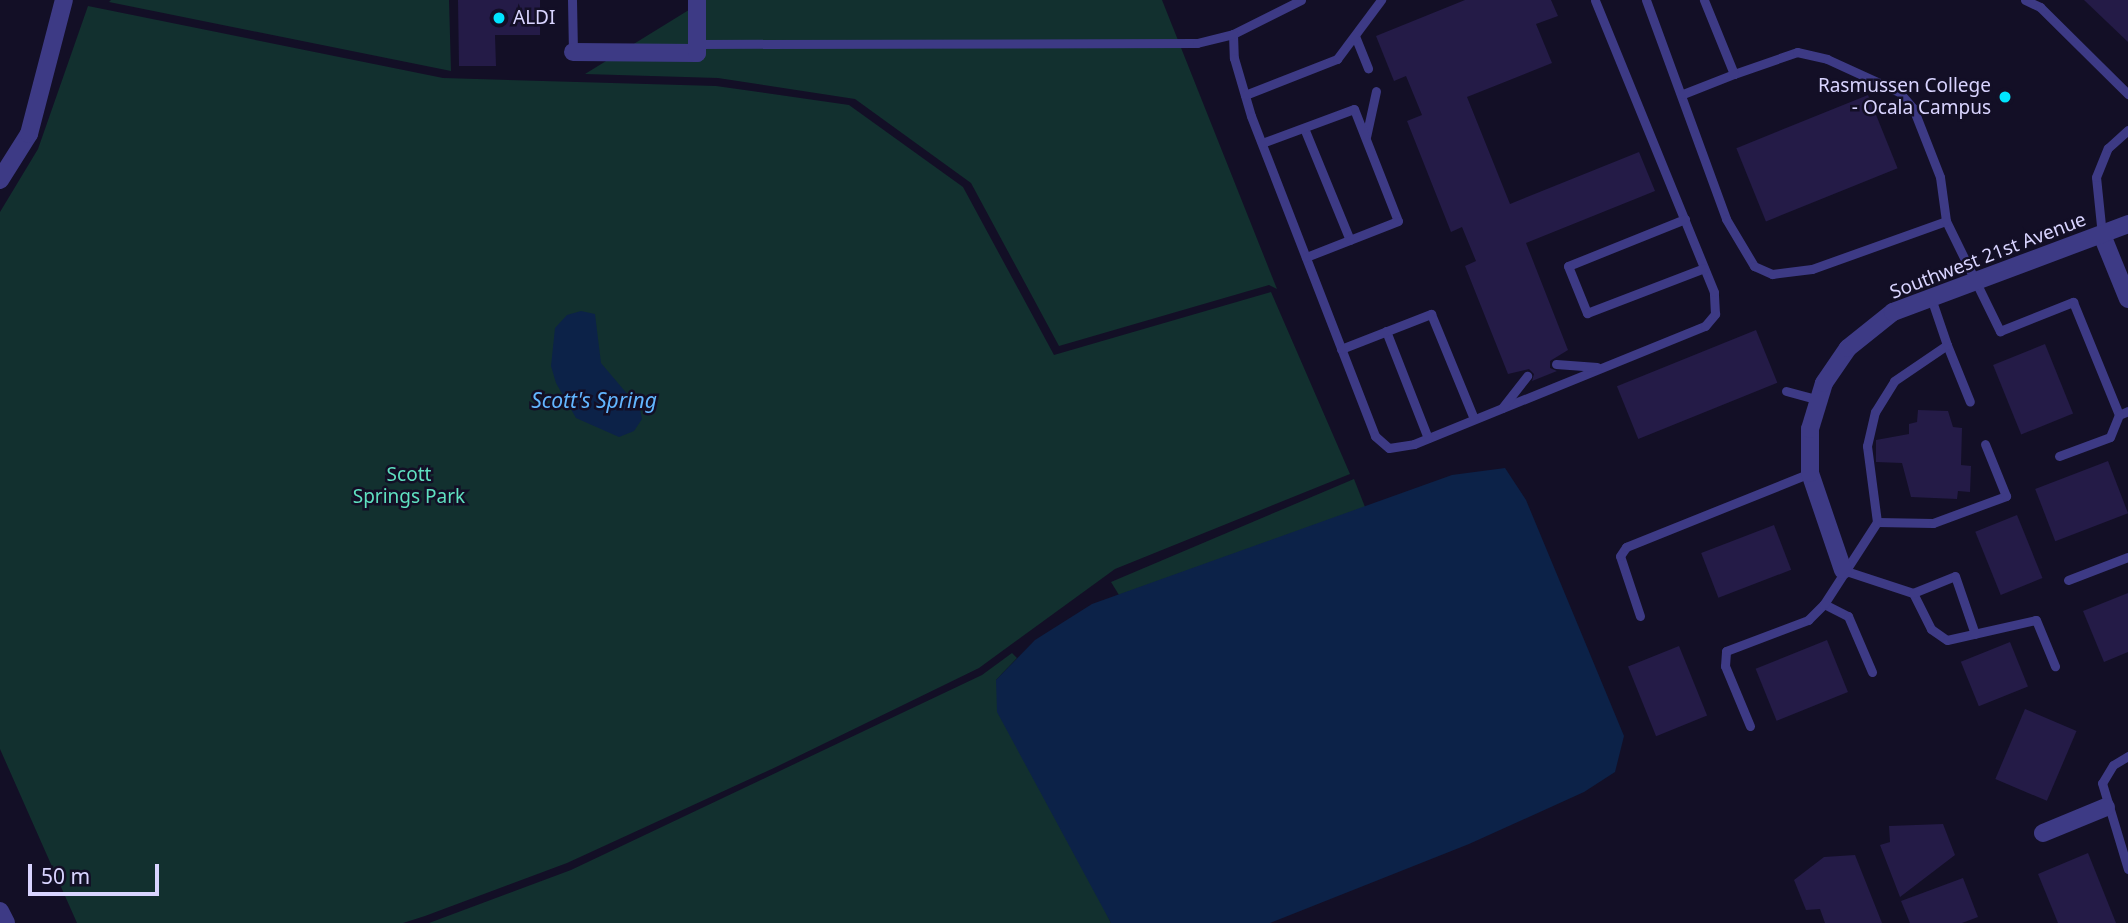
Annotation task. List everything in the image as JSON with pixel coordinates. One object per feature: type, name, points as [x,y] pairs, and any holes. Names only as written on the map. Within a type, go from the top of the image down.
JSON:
[{"type":"street","points":[[0,180],[29,134],[64,0]]},
{"type":"street","points":[[573,52],[697,53],[697,0]]},
{"type":"street","name":"Southwest 21st Avenue","points":[[1843,570],[1810,473],[1810,429],[1824,383],[1848,348],[1893,312],[2102,236],[2128,224]]},
{"type":"street","points":[[2102,236],[2128,299]]},
{"type":"street","points":[[2043,833],[2106,807]]},
{"type":"street","points":[[0,911],[6,923]]},
{"type":"lane","points":[[572,0],[573,52]]},
{"type":"lane","points":[[697,44],[1197,43],[1233,34],[1301,0]]},
{"type":"lane","points":[[1245,95],[1337,58],[1381,0]]},
{"type":"lane","points":[[1233,34],[1245,95],[1262,143],[1375,436],[1389,448],[1428,438],[1704,326],[1715,314],[1714,292],[1595,0]]},
{"type":"lane","points":[[1646,0],[1683,94],[1726,219],[1754,267],[1772,274],[1800,272],[1946,221]]},
{"type":"lane","points":[[1704,0],[1734,74]]},
{"type":"lane","points":[[2025,0],[2040,7],[2128,94]]},
{"type":"lane","points":[[1355,36],[1367,68]]},
{"type":"lane","points":[[1683,94],[1797,52],[1827,60],[1899,92],[1913,108],[1941,177],[1946,221],[1979,281],[2000,331],[2073,302],[2124,413],[2110,437],[2059,456]]},
{"type":"lane","points":[[1365,139],[1376,91]]},
{"type":"lane","points":[[1262,143],[1354,109],[1398,221],[1306,257]]},
{"type":"lane","points":[[1304,128],[1350,240]]},
{"type":"lane","points":[[2102,236],[2096,177],[2108,149],[2128,131]]},
{"type":"lane","points":[[1685,219],[1568,266],[1587,313],[1704,268]]},
{"type":"lane","points":[[1931,299],[1970,402]]},
{"type":"lane","points":[[1341,349],[1431,314],[1474,419]]},
{"type":"lane","points":[[1386,331],[1428,438]]},
{"type":"lane","points":[[1750,726],[1725,666],[1726,652],[1808,620],[1824,604],[1843,570],[1877,522],[1867,446],[1875,412],[1894,381],[1947,345]]},
{"type":"lane","points":[[1556,364],[1603,367]]},
{"type":"lane","points":[[1502,408],[1527,376]]},
{"type":"lane","points":[[1786,391],[1819,400]]},
{"type":"lane","points":[[1877,522],[1933,523],[2006,496],[1985,444]]},
{"type":"lane","points":[[1640,616],[1620,556],[1626,547],[1810,473]]},
{"type":"lane","points":[[2068,580],[2128,557]]},
{"type":"lane","points":[[1843,570],[1913,593],[1955,576],[1975,634]]},
{"type":"lane","points":[[1913,593],[1931,629],[1947,640],[2036,620],[2055,666]]},
{"type":"lane","points":[[1824,604],[1848,616],[1872,672]]},
{"type":"lane","points":[[2128,756],[2113,765],[2102,783],[2106,807],[2128,869]]},
{"type":"green space","points":[[449,0],[451,71],[109,2]]},
{"type":"green space","points":[[705,0],[1162,0],[1277,289],[1269,285],[1059,346],[971,183],[855,99],[718,78],[585,74]]},
{"type":"green space","name":"Scott Springs Park","points":[[88,6],[443,78],[716,86],[849,105],[963,187],[1054,355],[1271,292],[1350,474],[1115,569],[979,668],[776,767],[567,863],[425,916],[403,923],[77,923],[0,749],[0,212],[38,149]]},
{"type":"green space","points":[[1354,479],[1365,507],[1119,595],[1111,582]]},
{"type":"green space","points":[[1012,653],[1017,658],[996,680],[1111,923],[429,923],[571,870],[982,675]]},
{"type":"water","name":"Scott's Spring","points":[[581,311],[595,314],[601,363],[640,409],[642,419],[634,431],[619,437],[576,418],[556,383],[551,366],[555,328],[567,315]]},
{"type":"water","points":[[1505,468],[1526,500],[1624,736],[1615,772],[1584,792],[1469,844],[1270,923],[1111,923],[997,712],[996,680],[1035,640],[1092,604],[1452,475]]},
{"type":"building","name":"ALDI","points":[[458,0],[540,0],[540,35],[495,35],[496,66],[459,66]]},
{"type":"building","points":[[1465,0],[1551,0],[1558,16],[1536,24],[1552,63],[1467,97],[1510,204],[1639,152],[1655,191],[1526,243],[1568,350],[1550,361],[1550,368],[1557,371],[1532,381],[1534,374],[1529,369],[1508,374],[1465,266],[1476,261],[1462,227],[1451,232],[1407,121],[1422,115],[1406,76],[1394,81],[1376,36]]},
{"type":"building","points":[[2084,0],[2128,0],[2128,42]]},
{"type":"building","points":[[1868,95],[1898,168],[1766,221],[1736,148]]},
{"type":"building","points":[[1756,330],[1777,383],[1638,439],[1617,386]]},
{"type":"building","points":[[2045,344],[2073,414],[2021,435],[1993,365]]},
{"type":"building","points":[[1918,410],[1948,411],[1953,427],[1962,428],[1961,465],[1971,466],[1970,492],[1958,491],[1957,499],[1911,497],[1902,463],[1876,462],[1876,440],[1909,434],[1909,424],[1917,422]]},
{"type":"building","points":[[2108,461],[2128,513],[2055,541],[2035,489]]},
{"type":"building","points":[[2017,515],[2042,578],[2001,595],[1975,532]]},
{"type":"building","points":[[1774,525],[1791,570],[1718,598],[1701,553]]},
{"type":"building","points":[[2128,593],[2128,652],[2104,662],[2083,611]]},
{"type":"building","points":[[1827,640],[1848,692],[1777,721],[1756,669]]},
{"type":"building","points":[[2010,642],[2028,687],[1979,706],[1961,662]]},
{"type":"building","points":[[1679,646],[1707,716],[1656,736],[1628,667]]},
{"type":"building","points":[[2025,709],[2077,731],[2047,801],[1995,779]]},
{"type":"building","points":[[1943,824],[1955,855],[1900,897],[1880,845],[1890,842],[1889,826]]},
{"type":"building","points":[[2088,853],[2116,923],[2058,923],[2038,874]]},
{"type":"building","points":[[1855,855],[1882,923],[1825,923],[1820,909],[1806,910],[1794,880],[1824,857]]},
{"type":"building","points":[[1963,878],[1978,917],[1962,923],[1910,923],[1901,901]]},
{"type":"place","name":"ALDI","points":[[499,18]]},
{"type":"place","name":"Rasmussen College - Ocala Campus","points":[[2005,97]]}]
